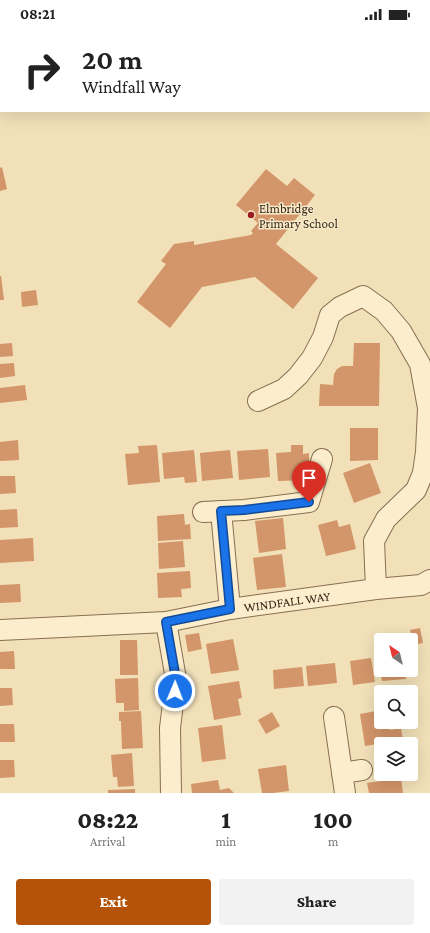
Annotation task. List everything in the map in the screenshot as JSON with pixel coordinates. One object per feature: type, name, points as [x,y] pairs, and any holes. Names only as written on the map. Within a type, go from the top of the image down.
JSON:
[{"type":"street","points":[[258,401],[284,389],[298,376],[312,358],[323,337],[330,316],[340,306],[363,296],[384,310],[401,331],[420,364],[428,408],[426,452],[423,473],[416,490],[386,519],[374,541],[376,589]]},
{"type":"street","points":[[230,609],[212,512],[244,510],[309,502],[322,458]]},
{"type":"street","name":"WINDFALL WAY","points":[[0,630],[166,622],[230,609],[376,589],[420,585],[430,580]]},
{"type":"street","points":[[166,622],[176,679],[170,728],[171,793]]},
{"type":"street","points":[[334,717],[345,793]]},
{"type":"street","points":[[342,773],[362,770]]},
{"type":"building","points":[[2,167],[7,189],[0,191],[0,168]]},
{"type":"building","points":[[266,169],[287,186],[294,178],[315,195],[276,244],[318,278],[293,309],[255,277],[202,287],[170,328],[137,302],[166,264],[161,261],[174,244],[194,241],[194,245],[251,235],[253,233],[251,231],[258,223],[236,205]]},
{"type":"building","points":[[1,276],[4,300],[0,300]]},
{"type":"building","points":[[36,290],[38,305],[22,307],[21,292]]},
{"type":"building","points":[[12,343],[13,356],[0,357],[0,344]]},
{"type":"building","points":[[354,343],[380,343],[379,406],[319,406],[320,384],[333,385],[334,374],[337,369],[342,366],[353,366]]},
{"type":"building","points":[[14,363],[15,376],[0,378],[0,364]]},
{"type":"building","points":[[25,385],[27,400],[0,403],[0,388]]},
{"type":"building","points":[[350,428],[378,428],[378,460],[350,461]]},
{"type":"building","points":[[18,440],[19,460],[0,461],[0,442]]},
{"type":"building","points":[[157,445],[160,482],[128,485],[125,454],[139,453],[138,446]]},
{"type":"building","points":[[291,445],[303,445],[303,454],[309,453],[310,480],[278,481],[276,453],[291,452]]},
{"type":"building","points":[[268,449],[270,477],[239,480],[237,451]]},
{"type":"building","points":[[194,450],[197,482],[185,483],[184,477],[164,479],[162,453]]},
{"type":"building","points":[[230,450],[233,478],[202,481],[200,453]]},
{"type":"building","points":[[370,463],[381,493],[354,503],[343,473]]},
{"type":"building","points":[[0,476],[15,476],[16,493],[0,494]]},
{"type":"building","points":[[17,509],[18,527],[0,528],[0,510]]},
{"type":"building","points":[[184,514],[185,525],[190,524],[191,539],[158,541],[157,516]]},
{"type":"building","points":[[283,518],[286,549],[259,553],[255,521]]},
{"type":"building","points":[[337,520],[339,527],[350,524],[356,549],[326,556],[318,525]]},
{"type":"building","points":[[33,538],[34,561],[0,563],[0,540]]},
{"type":"building","points":[[183,541],[185,567],[159,569],[158,543]]},
{"type":"building","points":[[282,554],[286,587],[257,590],[253,558]]},
{"type":"building","points":[[190,571],[191,588],[181,589],[182,597],[158,598],[157,573]]},
{"type":"building","points":[[20,584],[21,602],[0,603],[0,585]]},
{"type":"building","points":[[420,628],[423,643],[418,644],[418,633],[411,633],[410,630]]},
{"type":"building","points":[[199,633],[202,649],[188,652],[185,635]]},
{"type":"building","points":[[233,639],[239,670],[211,674],[206,644]]},
{"type":"building","points":[[120,640],[137,640],[138,675],[120,675]]},
{"type":"building","points":[[14,651],[15,669],[0,669],[0,652]]},
{"type":"building","points":[[371,658],[375,682],[353,685],[350,661]]},
{"type":"building","points":[[335,663],[337,683],[308,686],[306,666]]},
{"type":"building","points":[[302,667],[304,686],[274,689],[273,670]]},
{"type":"building","points":[[381,677],[406,677],[406,679],[382,681]]},
{"type":"building","points":[[138,678],[139,710],[124,711],[124,703],[116,703],[115,679]]},
{"type":"building","points":[[239,681],[242,698],[238,699],[241,715],[214,720],[208,686]]},
{"type":"building","points":[[0,688],[12,688],[13,705],[0,706]]},
{"type":"building","points":[[141,711],[143,748],[122,749],[121,721],[119,721],[119,712]]},
{"type":"building","points":[[374,711],[374,729],[401,729],[402,737],[374,737],[374,745],[365,746],[360,714]]},
{"type":"building","points":[[272,712],[280,726],[266,734],[258,720]]},
{"type":"building","points":[[0,724],[14,724],[15,742],[0,742]]},
{"type":"building","points":[[222,725],[226,759],[202,762],[198,728]]},
{"type":"building","points":[[132,753],[134,786],[118,787],[117,777],[113,777],[111,755]]},
{"type":"building","points":[[0,760],[14,760],[15,777],[0,778]]},
{"type":"building","points":[[286,765],[289,791],[262,793],[258,769]]},
{"type":"building","points":[[218,780],[220,790],[229,788],[234,793],[192,793],[191,784]]},
{"type":"building","points":[[381,781],[401,781],[403,793],[369,793],[367,783]]},
{"type":"building","points":[[135,789],[135,793],[108,793],[108,790]]},
{"type":"place","name":"Elmbridge Primary School","points":[[251,215]]},
{"type":"route","points":[[175,691],[176,679],[166,622],[230,609],[221,511],[244,510],[309,502]]}]
